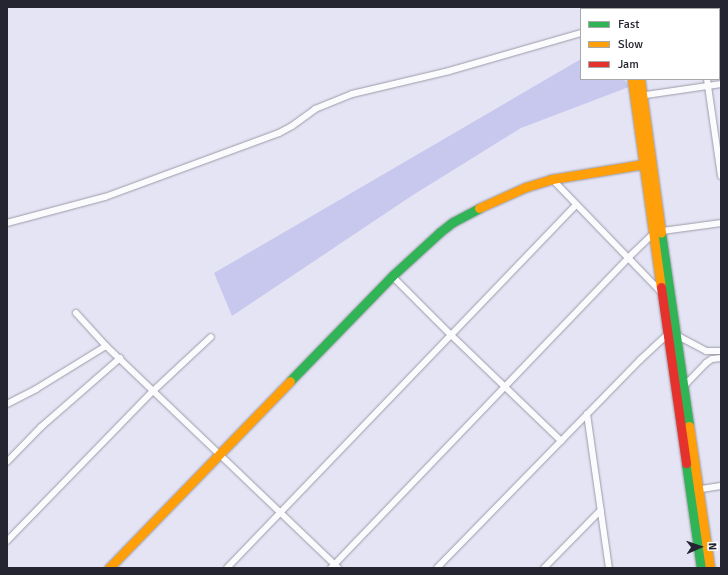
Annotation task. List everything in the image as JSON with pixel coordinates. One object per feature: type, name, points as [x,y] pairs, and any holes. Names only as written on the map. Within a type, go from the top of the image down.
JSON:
[{"type":"street","points":[[7,223],[104,197],[279,133],[315,109],[352,94],[449,71],[580,33]]},
{"type":"street","points":[[632,80],[639,96]]},
{"type":"street","points":[[640,80],[639,96],[648,163],[682,387],[701,568]]},
{"type":"street","points":[[708,80],[721,176]]},
{"type":"street","points":[[639,96],[721,84]]},
{"type":"street","points":[[109,568],[392,276],[453,222],[499,198],[552,179],[648,163]]},
{"type":"street","points":[[552,179],[663,294]]},
{"type":"street","points":[[227,568],[279,512],[576,205]]},
{"type":"street","points":[[76,313],[106,346],[219,453],[334,567],[628,258],[658,232],[721,223]]},
{"type":"street","points":[[658,232],[663,294],[673,332],[694,490],[710,568]]},
{"type":"street","points":[[392,276],[450,335],[561,441]]},
{"type":"street","points":[[673,332],[706,351],[721,351]]},
{"type":"street","points":[[437,568],[640,360],[673,332]]},
{"type":"street","points":[[7,541],[153,391],[211,337]]},
{"type":"street","points":[[7,404],[36,389],[106,346]]},
{"type":"street","points":[[7,462],[41,427],[120,358]]},
{"type":"street","points":[[682,387],[706,363],[721,358]]},
{"type":"street","points":[[587,414],[609,568]]},
{"type":"street","points":[[694,490],[721,486]]},
{"type":"street","points":[[544,568],[601,510]]},
{"type":"shaded area","points":[[580,60],[580,80],[625,80],[629,87],[521,128],[413,195],[232,316],[214,273]]},
{"type":"traffic: fast","points":[[290,381],[392,276],[440,232],[453,222],[479,208]]},
{"type":"traffic: fast","points":[[661,233],[689,426]]},
{"type":"traffic: fast","points":[[686,463],[701,568]]},
{"type":"traffic: slow","points":[[632,80],[661,287]]},
{"type":"traffic: slow","points":[[640,80],[661,233]]},
{"type":"traffic: slow","points":[[479,208],[526,187],[552,179],[651,163]]},
{"type":"traffic: slow","points":[[109,568],[290,381]]},
{"type":"traffic: slow","points":[[689,426],[710,568]]},
{"type":"traffic: jam","points":[[661,287],[686,463]]}]
